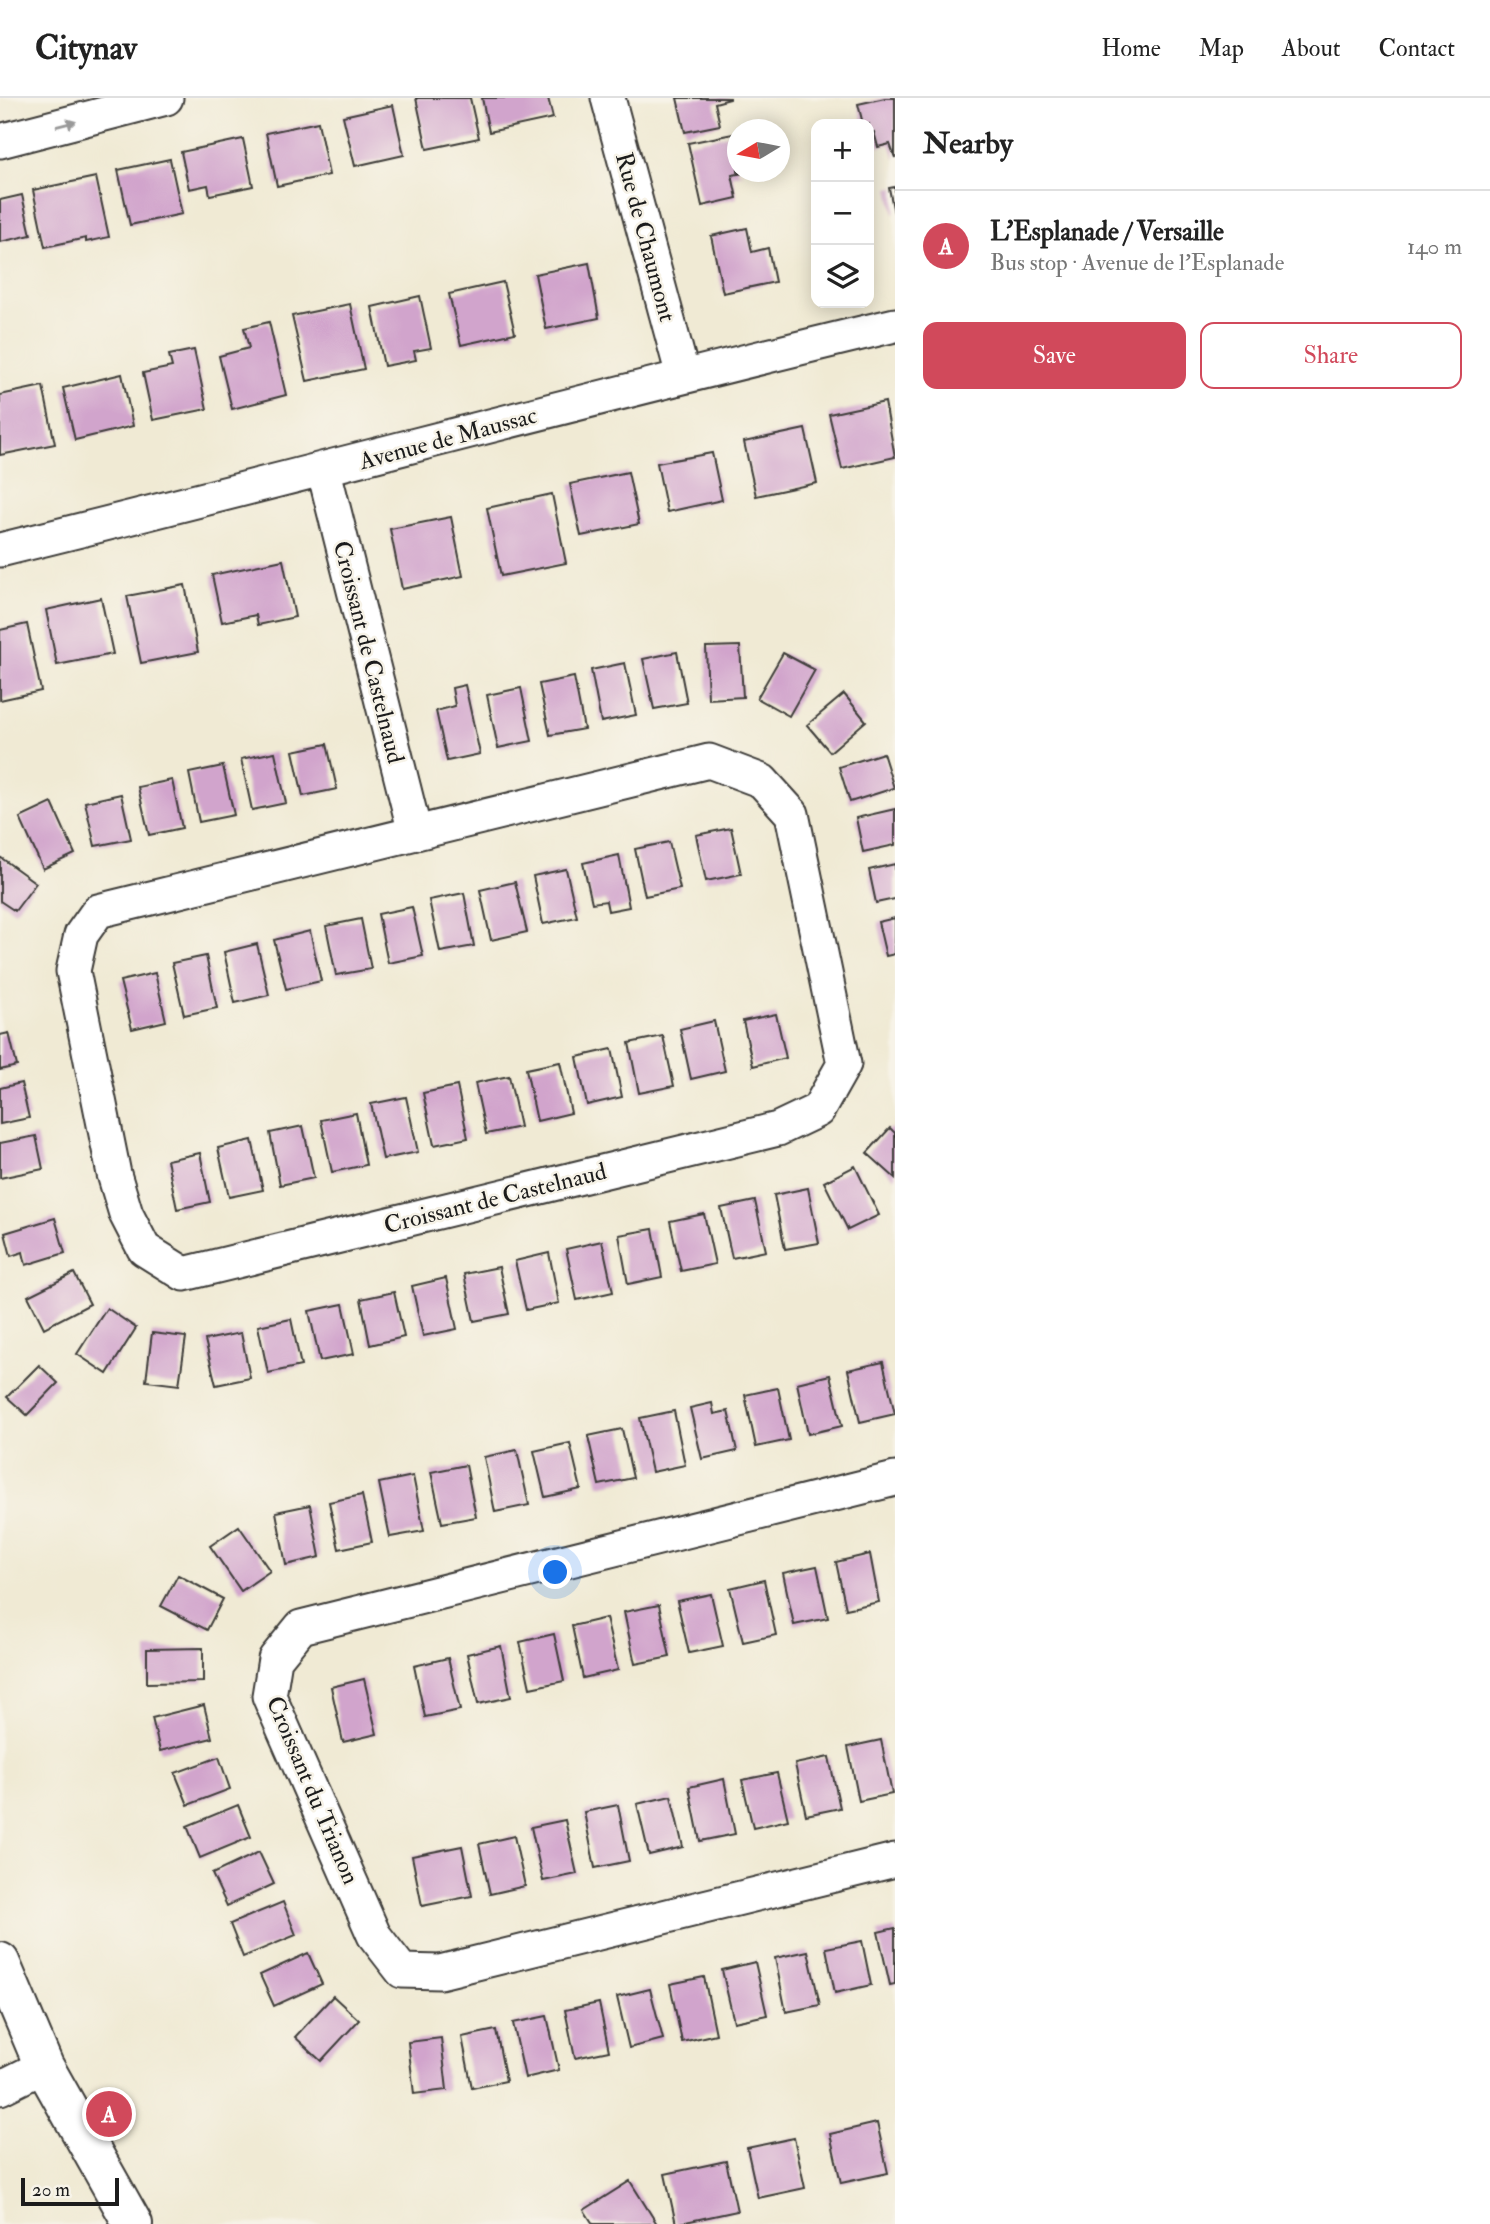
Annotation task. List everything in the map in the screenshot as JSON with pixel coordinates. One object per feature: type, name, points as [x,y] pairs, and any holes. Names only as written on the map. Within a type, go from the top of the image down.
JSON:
[{"type":"street","points":[[0,141],[166,98]]},
{"type":"street","name":"Rue de Chaumont","points":[[608,98],[683,376]]},
{"type":"street","name":"Avenue de Maussac","points":[[0,550],[324,471],[683,376],[895,325]]},
{"type":"street","name":"Croissant de Castelnaud","points":[[324,471],[415,833]]},
{"type":"street","name":"Croissant de Castelnaud","points":[[709,761],[762,781],[792,814],[844,1063],[818,1110],[778,1129],[184,1274],[144,1249],[126,1213],[114,1174],[73,971],[81,935],[98,911],[415,833],[709,761]]},
{"type":"street","name":"Croissant du Trianon","points":[[895,1479],[301,1628],[275,1659],[269,1696],[374,1935],[402,1971],[440,1972],[895,1860]]},
{"type":"street","points":[[0,1962],[44,2066],[133,2224]]},
{"type":"street","points":[[0,2088],[44,2066]]},
{"type":"building","points":[[416,98],[470,98],[479,138],[427,149]]},
{"type":"building","points":[[482,98],[548,98],[553,118],[489,132]]},
{"type":"building","points":[[677,98],[730,99],[715,103],[720,125],[685,132]]},
{"type":"building","points":[[895,98],[895,158],[890,144],[878,147],[874,119],[862,119],[858,104]]},
{"type":"building","points":[[393,105],[404,155],[355,166],[343,116]]},
{"type":"building","points":[[318,122],[329,175],[277,186],[266,133]]},
{"type":"building","points":[[727,135],[727,182],[734,182],[737,198],[702,206],[688,143]]},
{"type":"building","points":[[243,139],[253,186],[210,195],[208,185],[189,189],[181,152]]},
{"type":"building","points":[[170,159],[182,214],[130,225],[118,170]]},
{"type":"building","points":[[96,177],[109,237],[86,242],[86,238],[45,247],[33,190]]},
{"type":"building","points":[[895,187],[895,213],[894,213],[889,188]]},
{"type":"building","points":[[22,195],[31,235],[0,242],[0,200]]},
{"type":"building","points":[[747,228],[752,252],[768,248],[775,282],[723,293],[711,236]]},
{"type":"building","points":[[589,263],[599,318],[546,329],[535,274]]},
{"type":"building","points":[[503,282],[515,333],[461,345],[449,294]]},
{"type":"building","points":[[420,296],[431,348],[414,351],[416,360],[384,366],[372,307]]},
{"type":"building","points":[[350,304],[364,369],[307,381],[292,316]]},
{"type":"building","points":[[269,322],[286,395],[232,409],[219,356],[249,348],[244,328]]},
{"type":"building","points":[[194,350],[207,409],[153,420],[143,373],[172,367],[169,355]]},
{"type":"building","points":[[122,374],[133,426],[75,440],[63,388]]},
{"type":"building","points":[[43,386],[55,444],[0,455],[0,395]]},
{"type":"building","points":[[885,402],[895,457],[842,469],[829,414]]},
{"type":"building","points":[[805,429],[817,483],[756,496],[744,442]]},
{"type":"building","points":[[712,453],[722,500],[667,512],[657,463]]},
{"type":"building","points":[[628,472],[639,524],[581,536],[570,484]]},
{"type":"building","points":[[552,494],[566,563],[501,576],[487,508]]},
{"type":"building","points":[[451,517],[463,576],[402,589],[390,529]]},
{"type":"building","points":[[283,560],[295,617],[258,625],[256,615],[222,622],[212,575]]},
{"type":"building","points":[[185,585],[198,652],[141,663],[127,596]]},
{"type":"building","points":[[101,598],[113,654],[57,665],[46,610]]},
{"type":"building","points":[[27,624],[41,691],[0,700],[0,630]]},
{"type":"building","points":[[740,646],[743,697],[708,699],[706,647]]},
{"type":"building","points":[[677,652],[687,703],[654,709],[643,659]]},
{"type":"building","points":[[783,653],[815,670],[789,716],[757,698]]},
{"type":"building","points":[[625,663],[636,715],[601,722],[591,670]]},
{"type":"building","points":[[574,677],[584,729],[550,735],[539,684]]},
{"type":"building","points":[[465,685],[480,754],[447,761],[436,711],[455,706],[452,688]]},
{"type":"building","points":[[521,688],[532,741],[498,748],[487,695]]},
{"type":"building","points":[[844,694],[866,721],[830,752],[807,725]]},
{"type":"building","points":[[327,744],[337,789],[303,796],[293,751]]},
{"type":"building","points":[[275,752],[286,803],[252,810],[241,759]]},
{"type":"building","points":[[883,753],[894,788],[850,802],[839,767]]},
{"type":"building","points":[[223,766],[234,815],[199,822],[189,773]]},
{"type":"building","points":[[172,780],[182,828],[149,835],[138,787]]},
{"type":"building","points":[[121,794],[131,839],[95,846],[85,802]]},
{"type":"building","points":[[52,803],[75,854],[43,869],[20,818]]},
{"type":"building","points":[[895,809],[895,845],[863,852],[856,818]]},
{"type":"building","points":[[731,828],[741,874],[706,881],[696,835]]},
{"type":"building","points":[[669,842],[680,889],[645,896],[635,849]]},
{"type":"building","points":[[619,855],[629,907],[608,911],[606,901],[592,903],[583,863]]},
{"type":"building","points":[[0,857],[36,883],[15,911],[0,901]]},
{"type":"building","points":[[895,864],[895,899],[876,903],[869,870]]},
{"type":"building","points":[[566,869],[577,917],[543,924],[533,876]]},
{"type":"building","points":[[515,882],[527,932],[491,940],[480,890]]},
{"type":"building","points":[[464,893],[474,946],[440,952],[429,900]]},
{"type":"building","points":[[412,907],[423,956],[388,963],[378,914]]},
{"type":"building","points":[[895,918],[895,954],[886,956],[878,922]]},
{"type":"building","points":[[361,919],[371,969],[336,975],[326,926]]},
{"type":"building","points":[[310,931],[321,981],[286,989],[274,940]]},
{"type":"building","points":[[257,944],[269,995],[235,1003],[224,952]]},
{"type":"building","points":[[206,956],[217,1008],[184,1015],[172,963]]},
{"type":"building","points":[[155,973],[166,1021],[132,1029],[120,981]]},
{"type":"building","points":[[776,1014],[786,1058],[753,1066],[743,1021]]},
{"type":"building","points":[[714,1021],[725,1071],[691,1079],[680,1029]]},
{"type":"building","points":[[9,1033],[17,1066],[0,1070],[0,1035]]},
{"type":"building","points":[[663,1036],[674,1086],[639,1093],[629,1043]]},
{"type":"building","points":[[612,1049],[622,1097],[587,1105],[577,1057]]},
{"type":"building","points":[[560,1062],[571,1113],[537,1121],[526,1069]]},
{"type":"building","points":[[509,1076],[520,1127],[486,1134],[475,1083]]},
{"type":"building","points":[[21,1083],[29,1118],[0,1124],[0,1088]]},
{"type":"building","points":[[457,1086],[468,1138],[434,1145],[423,1093]]},
{"type":"building","points":[[406,1097],[418,1152],[383,1159],[371,1104]]},
{"type":"building","points":[[356,1113],[366,1165],[332,1172],[321,1120]]},
{"type":"building","points":[[303,1126],[314,1178],[280,1185],[270,1133]]},
{"type":"building","points":[[890,1128],[895,1133],[895,1178],[867,1153]]},
{"type":"building","points":[[36,1136],[43,1169],[0,1178],[0,1143]]},
{"type":"building","points":[[252,1140],[263,1190],[229,1197],[218,1148]]},
{"type":"building","points":[[200,1153],[210,1202],[177,1209],[167,1160]]},
{"type":"building","points":[[855,1166],[879,1215],[848,1230],[824,1182]]},
{"type":"building","points":[[808,1188],[819,1243],[785,1249],[774,1195]]},
{"type":"building","points":[[755,1201],[766,1251],[732,1258],[721,1208]]},
{"type":"building","points":[[704,1214],[715,1264],[681,1271],[670,1221]]},
{"type":"building","points":[[55,1218],[65,1253],[26,1265],[23,1252],[11,1256],[5,1233]]},
{"type":"building","points":[[653,1229],[662,1277],[628,1284],[619,1235]]},
{"type":"building","points":[[602,1241],[613,1292],[577,1300],[566,1249]]},
{"type":"building","points":[[549,1253],[559,1303],[526,1310],[515,1261]]},
{"type":"building","points":[[499,1267],[509,1314],[474,1321],[464,1274]]},
{"type":"building","points":[[74,1273],[90,1304],[44,1328],[28,1296]]},
{"type":"building","points":[[446,1278],[457,1329],[423,1336],[412,1286]]},
{"type":"building","points":[[394,1292],[404,1337],[370,1345],[361,1299]]},
{"type":"building","points":[[343,1304],[354,1354],[320,1361],[309,1311]]},
{"type":"building","points":[[107,1308],[136,1328],[107,1374],[77,1354]]},
{"type":"building","points":[[291,1319],[301,1366],[268,1373],[258,1326]]},
{"type":"building","points":[[152,1333],[186,1337],[179,1385],[146,1381]]},
{"type":"building","points":[[241,1333],[250,1378],[216,1385],[205,1340]]},
{"type":"building","points":[[883,1362],[895,1414],[860,1422],[848,1370]]},
{"type":"building","points":[[39,1365],[58,1383],[27,1415],[7,1397]]},
{"type":"building","points":[[830,1375],[842,1426],[808,1434],[797,1383]]},
{"type":"building","points":[[778,1388],[789,1440],[756,1447],[745,1395]]},
{"type":"building","points":[[712,1403],[714,1414],[728,1411],[737,1451],[702,1459],[690,1408]]},
{"type":"building","points":[[674,1411],[685,1465],[652,1472],[640,1418]]},
{"type":"building","points":[[622,1429],[633,1478],[599,1485],[588,1436]]},
{"type":"building","points":[[570,1443],[581,1489],[545,1497],[534,1451]]},
{"type":"building","points":[[517,1450],[529,1505],[495,1512],[484,1457]]},
{"type":"building","points":[[466,1465],[476,1517],[442,1523],[431,1472]]},
{"type":"building","points":[[413,1476],[424,1531],[390,1537],[379,1483]]},
{"type":"building","points":[[362,1495],[372,1542],[339,1549],[329,1502]]},
{"type":"building","points":[[310,1505],[320,1557],[286,1565],[276,1512]]},
{"type":"building","points":[[239,1526],[270,1571],[241,1591],[210,1546]]},
{"type":"building","points":[[870,1554],[879,1602],[846,1609],[836,1562]]},
{"type":"building","points":[[817,1566],[828,1618],[794,1625],[783,1573]]},
{"type":"building","points":[[178,1575],[223,1599],[207,1630],[161,1606]]},
{"type":"building","points":[[764,1580],[776,1635],[743,1642],[730,1588]]},
{"type":"building","points":[[711,1594],[723,1646],[689,1653],[677,1601]]},
{"type":"building","points":[[659,1605],[670,1657],[635,1664],[624,1612]]},
{"type":"building","points":[[606,1618],[618,1670],[583,1678],[572,1626]]},
{"type":"building","points":[[554,1634],[564,1681],[530,1688],[520,1642]]},
{"type":"building","points":[[501,1646],[511,1697],[478,1704],[467,1654]]},
{"type":"building","points":[[203,1648],[203,1682],[147,1683],[147,1649]]},
{"type":"building","points":[[448,1658],[460,1710],[425,1717],[414,1666]]},
{"type":"building","points":[[364,1679],[377,1734],[343,1742],[331,1687]]},
{"type":"building","points":[[204,1705],[212,1738],[160,1751],[152,1718]]},
{"type":"building","points":[[881,1740],[892,1794],[859,1801],[848,1747]]},
{"type":"building","points":[[219,1757],[230,1789],[188,1805],[175,1773]]},
{"type":"building","points":[[829,1757],[840,1808],[806,1815],[795,1764]]},
{"type":"building","points":[[777,1773],[788,1820],[753,1828],[742,1780]]},
{"type":"building","points":[[724,1779],[735,1834],[700,1841],[689,1787]]},
{"type":"building","points":[[671,1796],[683,1847],[649,1855],[637,1804]]},
{"type":"building","points":[[238,1805],[251,1837],[200,1858],[187,1826]]},
{"type":"building","points":[[618,1805],[629,1861],[595,1868],[584,1812]]},
{"type":"building","points":[[565,1820],[577,1874],[543,1881],[531,1827]]},
{"type":"building","points":[[514,1836],[525,1886],[490,1894],[479,1844]]},
{"type":"building","points":[[462,1846],[472,1896],[422,1906],[412,1856]]},
{"type":"building","points":[[259,1852],[274,1884],[227,1906],[212,1874]]},
{"type":"building","points":[[283,1902],[296,1935],[243,1957],[230,1924]]},
{"type":"building","points":[[895,1928],[895,1984],[890,1985],[878,1932]]},
{"type":"building","points":[[862,1941],[871,1985],[835,1993],[826,1948]]},
{"type":"building","points":[[808,1951],[820,2005],[786,2012],[775,1958]]},
{"type":"building","points":[[308,1953],[322,1984],[274,2006],[260,1975]]},
{"type":"building","points":[[755,1962],[767,2015],[734,2022],[722,1970]]},
{"type":"building","points":[[704,1977],[716,2034],[682,2042],[670,1984]]},
{"type":"building","points":[[650,1989],[663,2039],[629,2048],[617,1997]]},
{"type":"building","points":[[333,1996],[359,2020],[321,2061],[295,2037]]},
{"type":"building","points":[[599,2003],[609,2051],[575,2058],[565,2010]]},
{"type":"building","points":[[547,2016],[559,2070],[525,2078],[513,2023]]},
{"type":"building","points":[[496,2030],[506,2081],[472,2088],[462,2037]]},
{"type":"building","points":[[441,2038],[447,2090],[414,2094],[408,2042]]},
{"type":"building","points":[[877,2123],[888,2173],[841,2183],[830,2134]]},
{"type":"building","points":[[794,2138],[805,2188],[758,2198],[747,2148]]},
{"type":"building","points":[[726,2161],[737,2211],[676,2224],[665,2174]]},
{"type":"building","points":[[630,2181],[657,2224],[593,2224],[584,2210]]},
{"type":"place","name":"L'Esplanade / Versaille","points":[[109,2114]]}]
